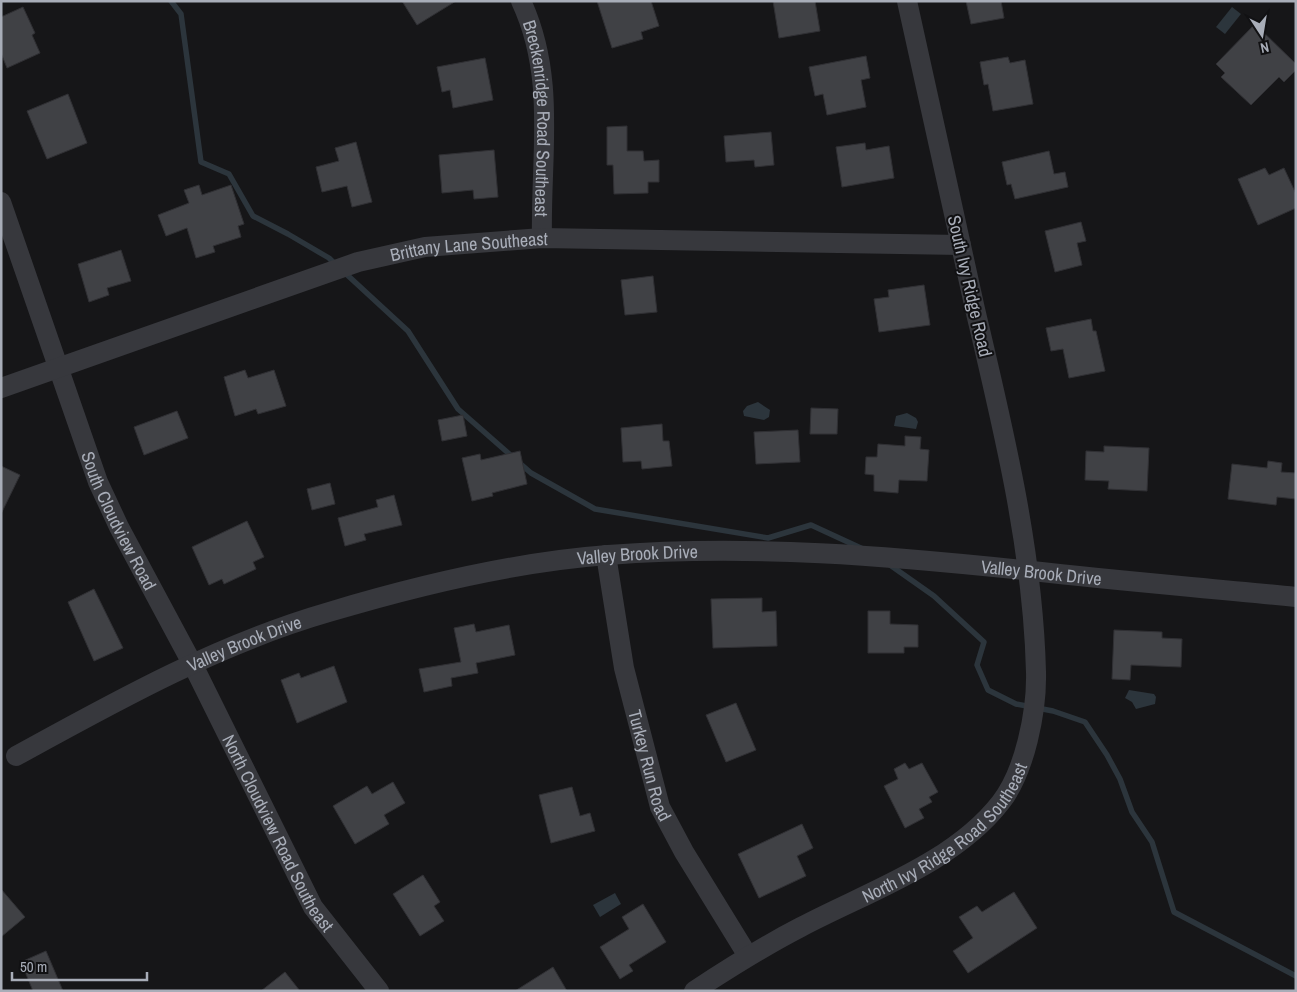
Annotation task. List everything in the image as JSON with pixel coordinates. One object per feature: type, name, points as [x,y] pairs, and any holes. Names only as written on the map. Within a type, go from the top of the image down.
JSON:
[{"type":"street","name":"Breckenridge Road Southeast","points":[[521,1],[527,13],[541,67],[546,114],[542,238]]},
{"type":"street","name":"South Ivy Ridge Road","points":[[907,1],[992,381],[1028,571]]},
{"type":"street","name":"South Cloudview Road","points":[[1,202],[28,274],[58,369],[98,482],[139,566],[194,665]]},
{"type":"street","name":"Brittany Lane Southeast","points":[[1,388],[358,262],[425,247],[542,238],[961,245]]},
{"type":"street","name":"Valley Brook Drive","points":[[16,756],[124,696],[236,644],[326,612],[390,595],[520,567],[606,555],[756,550],[794,551],[1296,596]]},
{"type":"street","name":"Turkey Run Road","points":[[606,555],[624,668],[660,807],[684,852],[748,956]]},
{"type":"street","name":"North Ivy Ridge Road Southeast","points":[[694,991],[748,956],[904,876],[934,858],[962,839],[1002,801],[1016,775],[1025,748],[1036,674],[1028,571]]},
{"type":"street","name":"North Cloudview Road Southeast","points":[[194,665],[313,906],[379,991]]},
{"type":"shaded area","points":[[1232,7],[1241,14],[1225,34],[1216,27]]},
{"type":"shaded area","points":[[758,402],[770,410],[769,417],[764,420],[744,416],[743,411],[747,406]]},
{"type":"shaded area","points":[[907,413],[916,418],[918,422],[916,429],[894,426],[896,416]]},
{"type":"shaded area","points":[[1129,690],[1154,694],[1156,697],[1155,704],[1136,709],[1132,702],[1125,698]]},
{"type":"shaded area","points":[[615,893],[621,904],[600,917],[593,905]]},
{"type":"building","points":[[402,1],[456,1],[417,25]]},
{"type":"building","points":[[597,1],[651,1],[659,26],[641,32],[643,39],[612,48]]},
{"type":"building","points":[[773,1],[815,1],[820,31],[779,38]]},
{"type":"building","points":[[966,1],[1001,1],[1004,18],[971,24]]},
{"type":"building","points":[[23,7],[35,33],[32,35],[40,53],[7,68],[1,53],[1,17]]},
{"type":"building","points":[[1255,24],[1296,64],[1296,70],[1284,82],[1279,77],[1251,105],[1221,77],[1225,73],[1216,64]]},
{"type":"building","points":[[866,56],[870,78],[861,80],[866,107],[827,115],[823,94],[815,96],[809,67]]},
{"type":"building","points":[[1008,57],[1010,63],[1025,60],[1033,104],[993,111],[988,84],[984,85],[980,62]]},
{"type":"building","points":[[485,58],[493,100],[453,108],[450,90],[442,92],[437,67]]},
{"type":"building","points":[[68,94],[87,143],[47,159],[27,111]]},
{"type":"building","points":[[627,126],[627,151],[643,151],[644,161],[659,160],[659,182],[648,182],[648,193],[614,194],[613,165],[607,165],[607,127]]},
{"type":"building","points":[[771,132],[774,165],[755,167],[754,160],[726,162],[724,136]]},
{"type":"building","points":[[356,142],[372,202],[352,207],[347,186],[322,192],[316,167],[339,161],[335,148]]},
{"type":"building","points":[[865,143],[866,150],[889,146],[894,178],[842,187],[836,147]]},
{"type":"building","points":[[494,150],[498,197],[474,199],[473,190],[442,193],[439,155]]},
{"type":"building","points":[[1049,151],[1054,174],[1065,172],[1068,187],[1015,199],[1011,184],[1007,185],[1002,162]]},
{"type":"building","points":[[1265,168],[1269,175],[1284,168],[1296,194],[1296,208],[1258,225],[1238,179]]},
{"type":"building","points":[[199,185],[202,195],[231,185],[244,224],[238,226],[241,237],[213,246],[215,252],[196,258],[187,228],[166,236],[158,215],[189,203],[184,190]]},
{"type":"building","points":[[1081,222],[1086,241],[1077,243],[1082,265],[1055,272],[1045,231]]},
{"type":"building","points":[[121,250],[131,281],[107,288],[109,295],[89,302],[78,264]]},
{"type":"building","points":[[653,276],[657,312],[625,315],[621,280]]},
{"type":"building","points":[[924,285],[930,325],[879,332],[874,299],[889,297],[888,290]]},
{"type":"building","points":[[1091,319],[1093,331],[1096,331],[1105,371],[1069,378],[1063,349],[1051,351],[1046,328]]},
{"type":"building","points":[[245,370],[248,378],[274,370],[286,406],[258,414],[256,409],[235,416],[224,377]]},
{"type":"building","points":[[811,408],[838,409],[837,434],[810,434]]},
{"type":"building","points":[[177,411],[188,438],[144,455],[134,427]]},
{"type":"building","points":[[463,415],[467,436],[442,441],[438,420]]},
{"type":"building","points":[[662,424],[663,441],[669,441],[672,466],[642,469],[641,461],[623,462],[621,428]]},
{"type":"building","points":[[798,430],[800,462],[756,464],[754,432]]},
{"type":"building","points":[[905,436],[921,437],[920,449],[929,450],[927,481],[899,480],[898,493],[874,491],[874,475],[865,474],[866,457],[877,457],[878,444],[905,446]]},
{"type":"building","points":[[1104,446],[1149,448],[1147,491],[1108,489],[1109,481],[1085,480],[1086,451],[1104,452]]},
{"type":"building","points":[[520,451],[527,484],[492,493],[493,496],[472,501],[462,458],[480,454],[481,460]]},
{"type":"building","points":[[1268,461],[1282,463],[1281,472],[1296,473],[1296,499],[1277,497],[1276,505],[1228,499],[1232,464],[1267,468]]},
{"type":"building","points":[[1,466],[20,475],[1,514]]},
{"type":"building","points":[[330,483],[335,504],[312,510],[307,489]]},
{"type":"building","points":[[394,495],[402,525],[364,534],[366,540],[345,546],[338,518],[378,507],[376,500]]},
{"type":"building","points":[[247,521],[264,557],[253,562],[256,569],[224,584],[222,579],[209,585],[192,547]]},
{"type":"building","points":[[94,589],[123,648],[94,661],[68,602]]},
{"type":"building","points":[[762,598],[762,612],[776,611],[777,646],[713,648],[711,599]]},
{"type":"building","points":[[868,611],[890,611],[890,624],[918,625],[918,647],[904,647],[904,653],[868,653]]},
{"type":"building","points":[[474,624],[476,632],[509,625],[515,655],[476,663],[478,673],[451,678],[452,686],[424,692],[419,669],[461,662],[454,628]]},
{"type":"building","points":[[1114,630],[1162,632],[1162,638],[1182,639],[1181,667],[1131,665],[1130,680],[1112,679]]},
{"type":"building","points":[[334,666],[347,702],[297,723],[281,680],[299,673],[301,678]]},
{"type":"building","points":[[736,703],[756,750],[726,762],[706,715]]},
{"type":"building","points":[[905,763],[909,769],[922,763],[938,792],[929,797],[932,802],[919,809],[924,818],[905,828],[884,786],[898,779],[894,769]]},
{"type":"building","points":[[393,782],[405,803],[384,815],[389,824],[355,844],[333,806],[367,786],[372,794]]},
{"type":"building","points":[[572,787],[580,816],[590,813],[595,831],[551,843],[539,795]]},
{"type":"building","points":[[802,824],[813,848],[797,856],[806,876],[759,898],[738,854]]},
{"type":"building","points":[[423,875],[440,902],[434,906],[444,921],[420,936],[393,894]]},
{"type":"building","points":[[1,889],[25,917],[1,937]]},
{"type":"building","points":[[1014,892],[1037,928],[968,973],[953,951],[973,938],[959,917],[977,906],[982,912]]},
{"type":"building","points":[[643,904],[666,942],[629,965],[633,971],[620,979],[600,947],[629,929],[622,917]]},
{"type":"building","points":[[46,951],[63,991],[33,991],[21,962]]},
{"type":"building","points":[[553,967],[567,991],[515,991]]},
{"type":"building","points":[[285,972],[300,991],[261,991]]},
{"type":"waterway","points":[[171,1],[181,14],[201,162],[229,174],[253,216],[329,258],[337,266]]},
{"type":"waterway","points":[[344,272],[408,331],[458,409],[531,473],[595,509],[768,538],[811,525],[863,549]]},
{"type":"waterway","points":[[890,565],[934,596],[984,642],[977,665],[988,690],[1016,704],[1053,711],[1085,722],[1107,755],[1120,779],[1132,812],[1152,842],[1174,912],[1296,976]]}]
